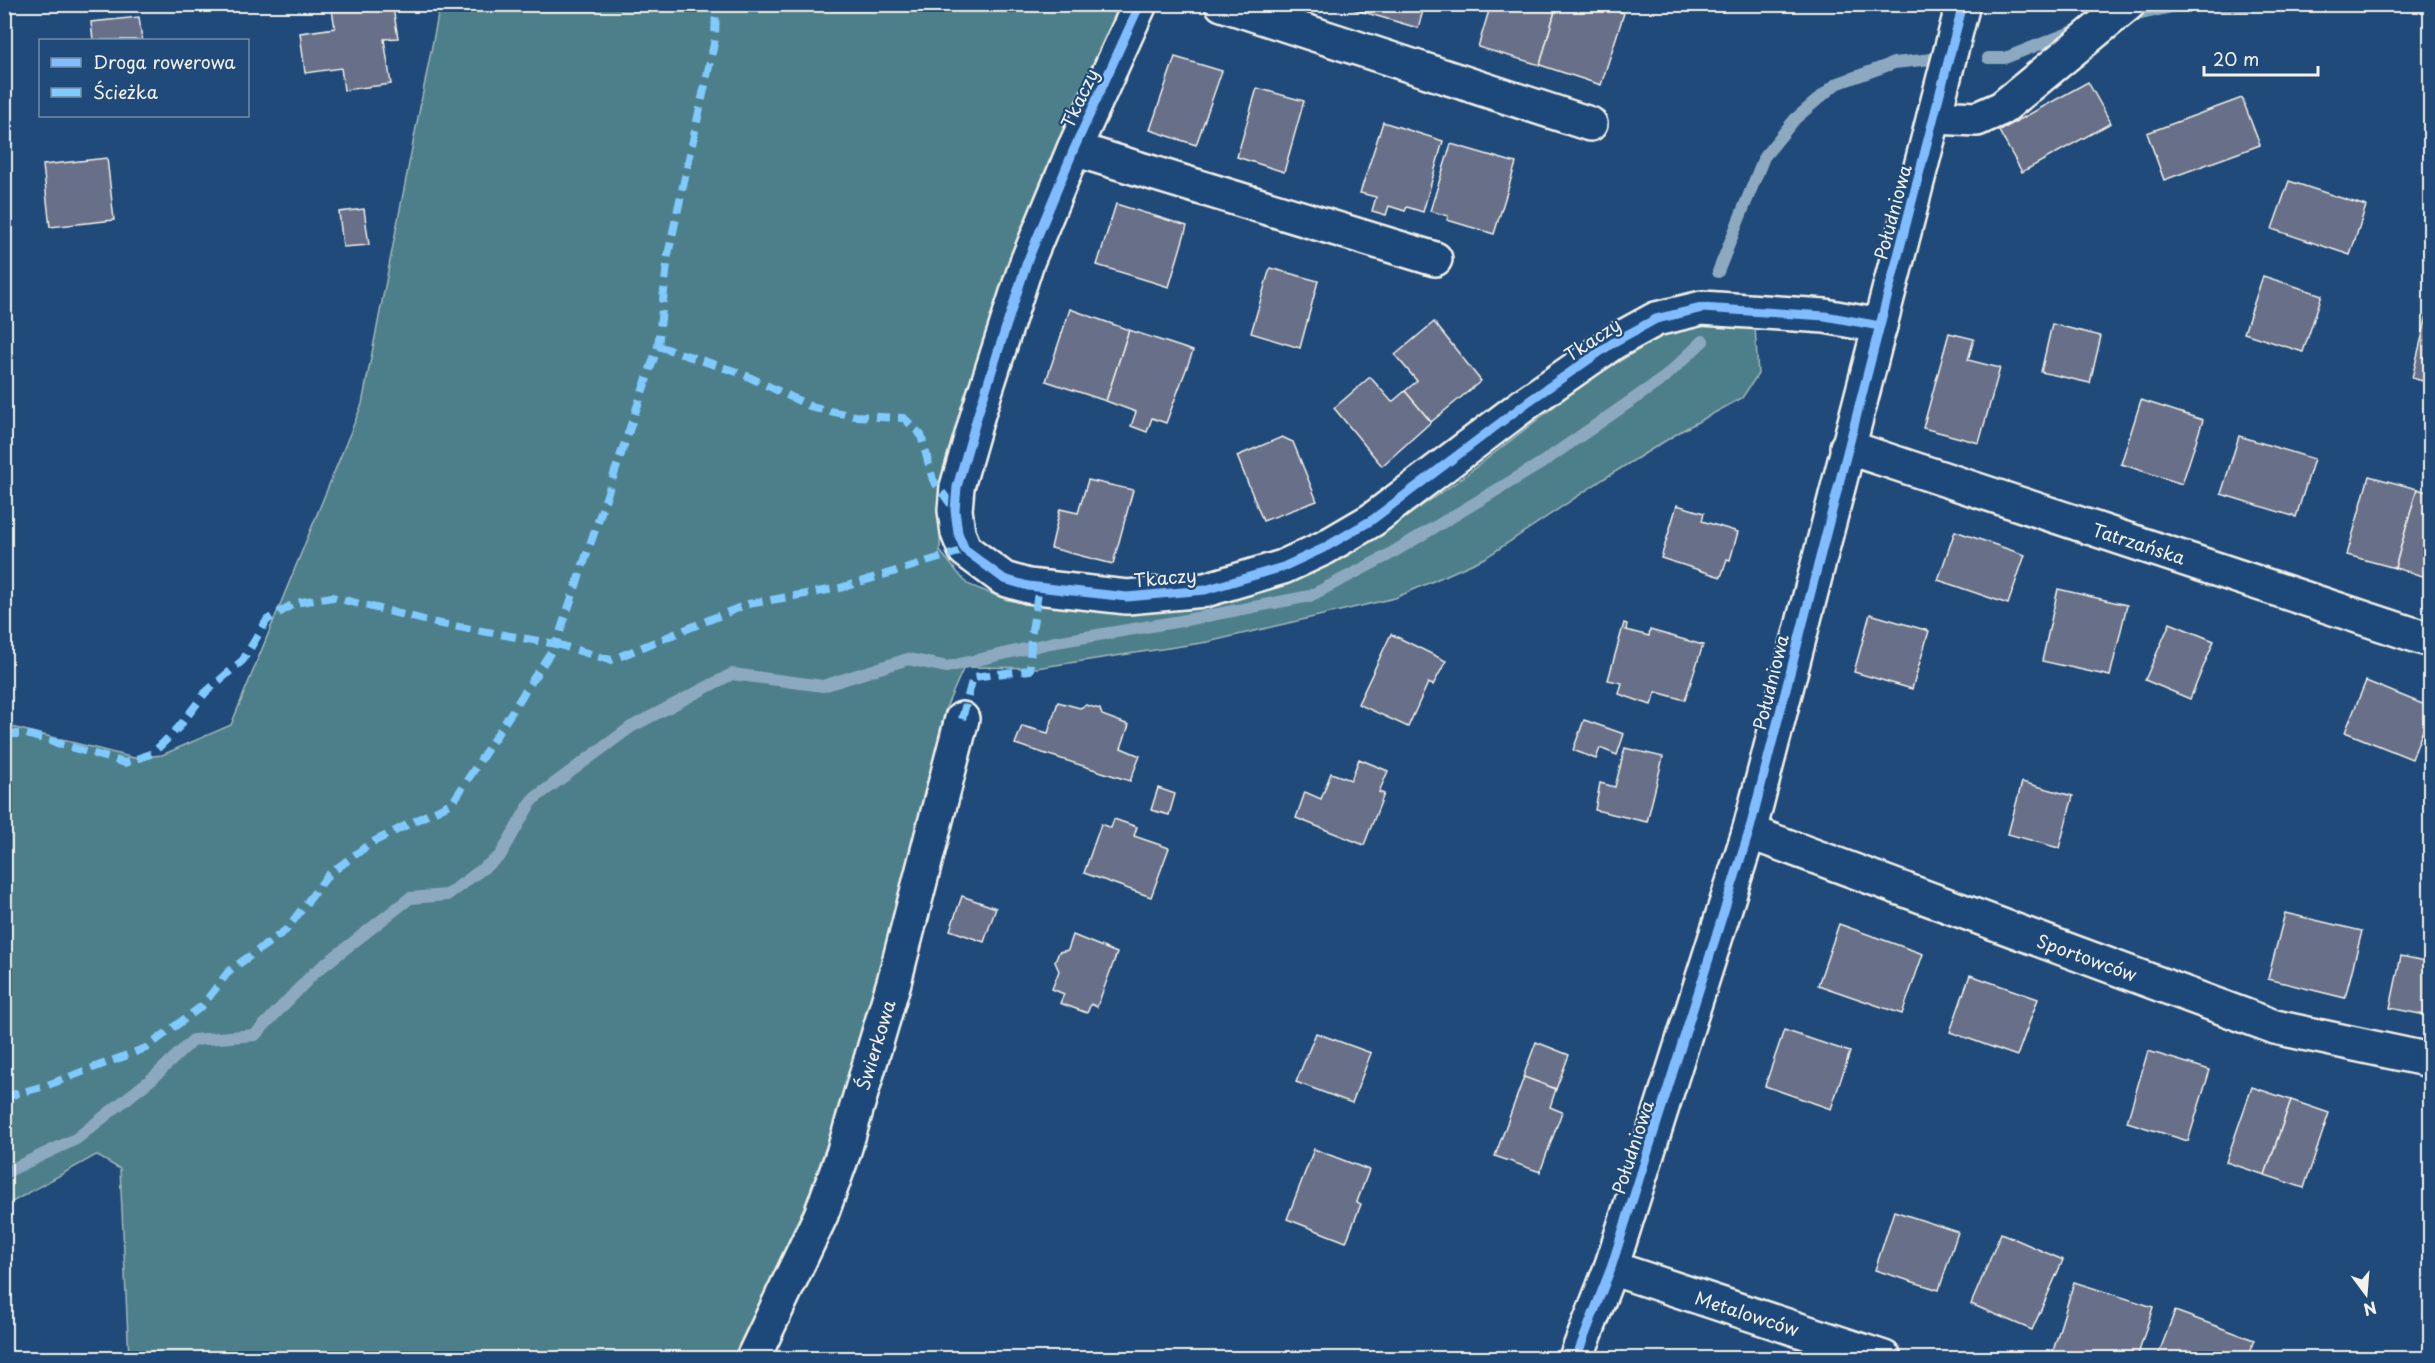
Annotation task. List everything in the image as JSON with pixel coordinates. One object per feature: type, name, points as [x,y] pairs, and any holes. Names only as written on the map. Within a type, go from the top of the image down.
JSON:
[{"type":"street","name":"Tkaczy","points":[[1140,4],[1074,149],[1027,262],[957,487],[955,510],[958,533],[965,550],[1004,579],[1028,586],[1127,597],[1205,590],[1283,567],[1324,548],[1372,520],[1529,401],[1614,342],[1656,319],[1702,308],[1825,316],[1880,326]]},
{"type":"street","points":[[1222,4],[1590,124]]},
{"type":"street","name":"Południowa","points":[[1576,1359],[1611,1268],[1749,832],[1963,4]]},
{"type":"street","points":[[1934,117],[1977,119],[2002,108],[2128,4]]},
{"type":"street","name":"Tkaczy","points":[[1074,149],[1435,259]]},
{"type":"street","name":"Tatrzańska","points":[[1847,447],[2430,640]]},
{"type":"street","name":"Świerkowa","points":[[753,1359],[821,1215],[843,1154],[894,982],[962,718]]},
{"type":"street","name":"Sportowców","points":[[1749,832],[2276,1027],[2430,1060]]},
{"type":"street","name":"Metalowców","points":[[1611,1268],[1884,1359]]},
{"type":"green space","points":[[440,5],[1123,5],[941,501],[940,551],[967,584],[1007,600],[1139,610],[1186,610],[1283,584],[1368,543],[1458,481],[1590,379],[1665,334],[1702,325],[1755,326],[1758,374],[1742,398],[1683,430],[1605,478],[1485,558],[1395,598],[1208,642],[1036,668],[964,667],[945,710],[902,901],[850,1079],[806,1203],[734,1358],[129,1358],[120,1169],[96,1155],[5,1206],[4,725],[134,758],[162,755],[231,725],[362,404]]},
{"type":"building","points":[[331,4],[379,4],[380,11],[393,8],[398,38],[384,39],[391,84],[344,90],[341,68],[305,73],[300,33],[335,28]]},
{"type":"building","points":[[1354,4],[1425,4],[1418,28],[1353,9]]},
{"type":"building","points":[[1491,4],[1557,4],[1540,65],[1478,47]]},
{"type":"building","points":[[1557,4],[1595,4],[1624,13],[1601,85],[1540,65]]},
{"type":"building","points":[[139,17],[142,39],[93,39],[91,22]]},
{"type":"building","points":[[1175,57],[1222,71],[1196,145],[1150,130]]},
{"type":"building","points":[[2088,82],[2111,123],[2022,172],[1999,131]]},
{"type":"building","points":[[1257,88],[1304,101],[1284,172],[1237,157]]},
{"type":"building","points":[[2242,98],[2260,145],[2164,180],[2147,133]]},
{"type":"building","points":[[1383,122],[1443,141],[1423,212],[1407,207],[1405,211],[1389,206],[1386,215],[1372,211],[1376,197],[1360,193]]},
{"type":"building","points":[[1451,144],[1516,163],[1494,234],[1447,220],[1448,216],[1430,211]]},
{"type":"building","points":[[107,158],[114,220],[50,227],[43,165]]},
{"type":"building","points":[[2289,181],[2366,206],[2350,255],[2272,229]]},
{"type":"building","points":[[1116,204],[1187,226],[1169,287],[1097,265]]},
{"type":"building","points":[[364,209],[369,245],[343,247],[339,212]]},
{"type":"building","points":[[1270,268],[1318,281],[1300,348],[1251,333]]},
{"type":"building","points":[[2263,276],[2322,295],[2303,352],[2244,333]]},
{"type":"building","points":[[2430,307],[2430,383],[2412,378]]},
{"type":"building","points":[[1070,309],[1129,330],[1106,401],[1046,381]]},
{"type":"building","points":[[1434,322],[1481,381],[1431,422],[1405,391],[1417,381],[1395,355]]},
{"type":"building","points":[[2052,324],[2101,336],[2090,383],[2041,372]]},
{"type":"building","points":[[1129,330],[1193,351],[1166,423],[1152,418],[1147,432],[1131,426],[1136,412],[1106,401]]},
{"type":"building","points":[[1949,333],[1974,339],[1968,360],[2000,368],[1979,443],[1923,428]]},
{"type":"building","points":[[1370,377],[1392,402],[1405,391],[1431,422],[1382,466],[1334,408]]},
{"type":"building","points":[[2141,400],[2203,420],[2182,484],[2121,464]]},
{"type":"building","points":[[2239,436],[2314,459],[2296,517],[2221,494]]},
{"type":"building","points":[[1282,437],[1293,442],[1317,501],[1263,521],[1237,456]]},
{"type":"building","points":[[2369,476],[2417,489],[2395,568],[2347,555]]},
{"type":"building","points":[[1088,480],[1133,490],[1113,564],[1051,548],[1060,509],[1078,513]]},
{"type":"building","points":[[2417,489],[2430,493],[2430,578],[2395,568]]},
{"type":"building","points":[[1677,505],[1704,513],[1702,521],[1738,532],[1730,560],[1727,559],[1721,577],[1661,558]]},
{"type":"building","points":[[1955,531],[2025,555],[2008,604],[1938,580]]},
{"type":"building","points":[[2058,589],[2127,605],[2110,676],[2042,661]]},
{"type":"building","points":[[1870,614],[1929,631],[1912,689],[1854,672]]},
{"type":"building","points":[[1624,623],[1627,624],[1626,630],[1649,636],[1650,630],[1703,645],[1685,700],[1656,692],[1651,705],[1619,694],[1622,683],[1608,680]]},
{"type":"building","points":[[2170,623],[2214,641],[2190,699],[2145,680]]},
{"type":"building","points":[[1391,634],[1446,661],[1433,685],[1428,683],[1408,727],[1358,704]]},
{"type":"building","points":[[2366,681],[2430,707],[2412,759],[2345,732]]},
{"type":"building","points":[[1058,702],[1080,708],[1086,705],[1100,709],[1102,715],[1129,725],[1121,748],[1140,756],[1130,781],[1015,744],[1022,726],[1048,733]]},
{"type":"building","points":[[1584,720],[1624,734],[1617,755],[1600,748],[1596,759],[1573,750]]},
{"type":"building","points":[[1625,748],[1663,757],[1647,822],[1595,810],[1600,783],[1615,787]]},
{"type":"building","points":[[1359,759],[1388,771],[1379,792],[1384,794],[1364,845],[1296,818],[1305,792],[1321,799],[1331,773],[1351,780]]},
{"type":"building","points":[[2022,782],[2073,796],[2059,848],[2008,834]]},
{"type":"building","points":[[1158,788],[1175,794],[1169,815],[1151,810]]},
{"type":"building","points":[[1114,819],[1137,827],[1134,836],[1169,848],[1151,897],[1084,873],[1101,824],[1111,828]]},
{"type":"building","points":[[962,896],[996,908],[984,942],[950,930]]},
{"type":"building","points":[[2285,913],[2362,931],[2345,998],[2268,979]]},
{"type":"building","points":[[1839,924],[1923,954],[1902,1014],[1818,985]]},
{"type":"building","points":[[1073,935],[1117,953],[1097,1007],[1091,1004],[1087,1013],[1060,1003],[1064,994],[1052,989],[1059,971],[1055,962],[1059,952],[1068,950]]},
{"type":"building","points":[[2401,956],[2430,962],[2430,1016],[2390,1008]]},
{"type":"building","points":[[1970,975],[2038,999],[2017,1056],[1950,1032]]},
{"type":"building","points":[[1784,1030],[1850,1052],[1831,1109],[1765,1086]]},
{"type":"building","points":[[1316,1033],[1371,1053],[1352,1103],[1296,1082]]},
{"type":"building","points":[[1536,1042],[1569,1055],[1556,1089],[1523,1077]]},
{"type":"building","points":[[2148,1051],[2210,1070],[2188,1141],[2127,1122]]},
{"type":"building","points":[[1524,1077],[1556,1089],[1550,1107],[1562,1112],[1540,1172],[1495,1156]]},
{"type":"building","points":[[2252,1087],[2291,1100],[2265,1175],[2226,1162]]},
{"type":"building","points":[[2291,1100],[2329,1113],[2304,1188],[2265,1175]]},
{"type":"building","points":[[1314,1149],[1369,1170],[1357,1202],[1361,1204],[1346,1242],[1287,1219]]},
{"type":"building","points":[[1894,1211],[1958,1232],[1939,1290],[1875,1270]]},
{"type":"building","points":[[2001,1233],[2063,1260],[2032,1330],[1971,1304]]},
{"type":"building","points":[[2074,1282],[2153,1307],[2137,1358],[2077,1358],[2053,1351]]},
{"type":"building","points":[[2175,1311],[2254,1340],[2247,1358],[2157,1358]]},
{"type":"waterway","points":[[2124,18],[2180,5],[2263,5]]},
{"type":"waterway","points":[[1988,58],[2005,58],[2081,28]]},
{"type":"waterway","points":[[1718,272],[1764,157],[1795,119],[1836,84],[1894,63],[1932,59]]},
{"type":"waterway","points":[[4,1173],[76,1139],[154,1077],[193,1040],[255,1035],[314,973],[410,898],[447,895],[500,856],[532,800],[631,727],[732,674],[823,686],[908,659],[947,667],[1050,643],[1310,596],[1385,557],[1540,464],[1664,378],[1703,341]]},
{"type":"marked path","points":[[4,734],[26,734],[125,763],[153,753],[179,727],[205,693],[243,660],[267,620],[295,603],[332,597],[436,623],[556,644],[658,346],[668,255],[715,39],[716,4]]},
{"type":"marked path","points":[[658,346],[743,374],[814,408],[855,416],[904,418],[921,435],[933,480],[955,510]]},
{"type":"marked path","points":[[4,1097],[45,1086],[146,1048],[202,1006],[229,971],[286,930],[328,875],[371,843],[453,802],[556,644],[611,660],[748,604],[840,588],[965,550]]},
{"type":"marked path","points":[[962,719],[973,677],[1030,670],[1031,637],[1039,587]]},
{"type":"cycle path","points":[[1140,4],[1074,149],[1027,262],[957,487],[955,510],[958,533],[965,550],[1004,579],[1028,586],[1127,597],[1205,590],[1283,567],[1324,548],[1372,520],[1529,401],[1614,342],[1656,319],[1702,308],[1825,316],[1880,326]]},
{"type":"cycle path","points":[[1576,1358],[1611,1268],[1749,832],[1963,4]]}]
